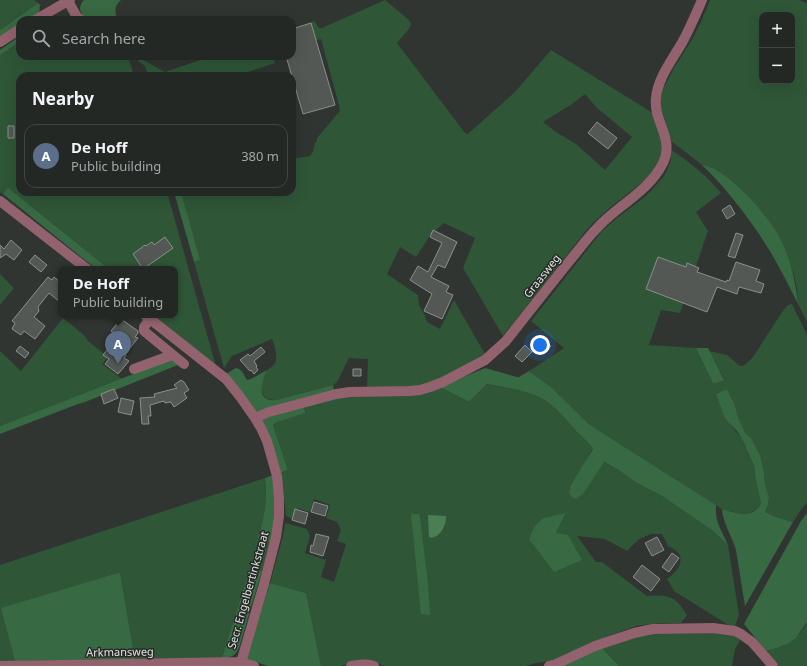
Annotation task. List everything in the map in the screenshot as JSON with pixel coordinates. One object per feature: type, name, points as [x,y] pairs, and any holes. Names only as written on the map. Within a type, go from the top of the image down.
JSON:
[{"type":"street","points":[[42,16],[69,0],[77,16]]},
{"type":"street","name":"Graasweg","points":[[256,418],[269,412],[336,394],[350,392],[420,390],[443,382],[485,360],[498,349],[598,227],[610,215],[638,194],[660,169],[666,155],[667,144],[657,112],[656,93],[661,78],[688,32],[702,0]]},
{"type":"street","points":[[0,42],[16,32]]},
{"type":"street","points":[[0,201],[83,266]]},
{"type":"street","points":[[147,318],[144,331],[184,364]]},
{"type":"street","name":"Secr. Engelbertinkstraat","points":[[148,318],[226,379],[256,418],[267,442],[277,476],[279,516],[276,537],[240,664]]},
{"type":"street","points":[[134,369],[172,355]]},
{"type":"street","points":[[549,666],[595,646],[634,633],[684,628],[713,628],[735,631],[741,634],[752,642],[774,666]]},
{"type":"street","name":"Arkmansweg","points":[[1,666],[240,664],[254,666]]},
{"type":"street","points":[[351,666],[359,664],[374,666]]},
{"type":"shaded area","points":[[0,0],[34,0],[38,3],[20,16],[16,16],[16,19],[0,30]]},
{"type":"shaded area","points":[[84,0],[121,0],[117,4],[116,16],[84,16],[80,10]]},
{"type":"shaded area","points":[[385,0],[409,20],[411,24],[409,29],[397,43],[467,134],[515,92],[551,50],[656,115],[663,150],[658,162],[647,179],[594,222],[503,336],[463,268],[475,238],[444,223],[431,234],[416,257],[400,247],[387,274],[418,295],[419,305],[427,322],[440,329],[454,300],[486,356],[436,382],[419,386],[367,389],[368,359],[349,358],[337,382],[333,385],[276,400],[270,400],[263,395],[262,382],[268,369],[276,361],[276,350],[272,339],[232,356],[224,368],[194,262],[199,260],[182,196],[296,196],[296,158],[310,156],[313,152],[317,138],[340,111],[321,39],[296,45],[296,28],[314,21],[319,28]],"holes":[[[585,94],[596,107],[632,137],[605,170],[576,144],[543,122]]]},
{"type":"shaded area","points":[[710,0],[799,0],[807,3],[807,322],[798,304],[794,275],[782,244],[762,212],[738,186],[715,169],[701,164],[671,141],[661,108],[661,97],[663,89],[674,68],[691,41]]},
{"type":"shaded area","points":[[38,3],[40,5],[39,14],[36,16],[20,16]]},
{"type":"shaded area","points":[[16,19],[16,28],[0,39],[0,30]]},
{"type":"shaded area","points":[[16,39],[16,45],[0,55],[0,50]]},
{"type":"shaded area","points":[[16,45],[16,60],[129,60],[133,72],[16,72],[16,195],[8,189],[3,194],[0,192],[0,55]]},
{"type":"shaded area","points":[[138,60],[143,60],[165,72],[147,72],[145,66]]},
{"type":"shaded area","points":[[200,60],[274,60],[275,63],[247,72],[165,72]]},
{"type":"shaded area","points":[[671,150],[698,170],[721,193],[696,212],[708,231],[680,313],[661,310],[649,345],[696,348],[713,384],[724,379],[709,351],[727,355],[740,366],[743,366],[753,357],[784,309],[788,305],[792,304],[807,335],[807,503],[793,522],[765,512],[769,497],[760,455],[744,430],[738,417],[735,405],[727,389],[716,394],[732,426],[743,441],[754,466],[761,503],[753,512],[743,514],[722,509],[590,425],[551,387],[529,371],[564,348],[531,321],[602,231],[642,199],[664,176],[671,161]]},
{"type":"shaded area","points":[[701,164],[715,169],[736,184],[759,208],[772,226],[783,244],[788,258],[798,304],[775,259],[746,215],[717,180]]},
{"type":"shaded area","points":[[8,188],[16,196],[18,196],[105,266],[92,266],[3,194]]},
{"type":"shaded area","points":[[17,196],[168,196],[217,370],[155,318],[178,318],[178,266],[105,266]]},
{"type":"shaded area","points":[[175,196],[182,196],[200,260],[194,262]]},
{"type":"shaded area","points":[[0,274],[14,288],[0,305]]},
{"type":"shaded area","points":[[63,318],[108,357],[102,364],[122,379],[0,426],[0,351],[21,371]]},
{"type":"shaded area","points":[[696,348],[708,348],[724,380],[713,384]]},
{"type":"shaded area","points":[[172,359],[183,363],[0,434],[0,426]]},
{"type":"shaded area","points":[[236,368],[244,374],[247,380],[267,370],[263,380],[262,390],[265,398],[269,400],[276,400],[333,385],[334,392],[255,414],[226,374]]},
{"type":"shaded area","points":[[485,368],[517,377],[529,371],[551,387],[590,425],[716,505],[716,517],[728,545],[713,531],[662,496],[635,482],[604,462],[583,494],[576,499],[572,497],[570,495],[571,485],[593,449],[588,442],[550,404],[525,392],[487,384],[469,402],[440,387]]},
{"type":"shaded area","points":[[487,384],[517,390],[546,401],[562,415],[592,447],[593,449],[589,454],[594,476],[603,462],[620,471],[635,482],[662,496],[713,531],[728,545],[739,615],[735,626],[730,626],[674,591],[667,579],[679,567],[681,559],[676,550],[668,546],[662,534],[651,534],[639,539],[627,551],[605,539],[577,536],[596,562],[602,562],[647,596],[661,595],[675,600],[687,615],[681,623],[662,623],[636,626],[601,639],[552,661],[535,663],[526,666],[384,666],[377,663],[321,666],[306,593],[270,583],[283,536],[285,523],[307,529],[310,536],[305,553],[326,560],[321,577],[334,582],[346,544],[337,541],[341,530],[337,522],[326,518],[330,505],[314,499],[310,512],[297,508],[293,519],[286,516],[283,487],[279,473],[288,470],[273,425],[304,413],[302,406],[324,400],[440,387],[469,402]],"holes":[[[566,514],[556,533],[543,518]]]},
{"type":"shaded area","points":[[727,389],[746,434],[751,438],[760,455],[769,497],[765,512],[793,522],[745,606],[736,550],[724,520],[722,509],[744,514],[753,512],[761,503],[754,466],[737,431],[725,418],[716,394]]},
{"type":"shaded area","points":[[302,406],[305,413],[273,425],[288,470],[279,473],[260,421],[284,411]]},
{"type":"shaded area","points":[[273,475],[276,510],[270,542],[259,540],[258,538],[265,508],[265,478]]},
{"type":"shaded area","points":[[265,478],[265,508],[258,538],[259,540],[270,542],[262,571],[252,569],[249,571],[222,658],[135,659],[120,574],[15,661],[0,662],[0,565]]},
{"type":"shaded area","points":[[566,513],[556,533],[568,535],[582,560],[554,572],[529,539],[534,527],[543,518]]},
{"type":"shaded area","points":[[807,513],[807,622],[796,638],[789,643],[766,651],[744,624],[801,521]]},
{"type":"shaded area","points":[[411,514],[419,514],[420,517],[430,615],[421,614]]},
{"type":"shaded area","points":[[428,515],[446,516],[445,523],[440,533],[431,538],[429,537]]},
{"type":"shaded area","points":[[252,569],[262,571],[239,648],[232,656],[222,658],[249,571]]},
{"type":"shaded area","points":[[120,573],[135,659],[15,661],[1,608]]},
{"type":"shaded area","points":[[270,583],[306,593],[321,666],[268,666],[246,659]]},
{"type":"shaded area","points":[[807,622],[807,666],[779,666],[766,651],[790,642],[800,634]]},
{"type":"shaded area","points":[[691,629],[742,637],[735,649],[732,666],[619,666],[601,647],[633,635]]},
{"type":"shaded area","points":[[601,647],[619,666],[558,666]]},
{"type":"building","points":[[311,23],[335,105],[303,114],[296,90],[296,72],[291,72],[287,60],[296,60],[296,28]]},
{"type":"building","points":[[597,122],[617,138],[608,149],[588,133]]},
{"type":"building","points":[[8,126],[14,126],[14,138],[8,138]]},
{"type":"building","points":[[730,205],[735,214],[727,219],[722,210]]},
{"type":"building","points":[[433,230],[457,242],[445,268],[438,265],[431,277],[449,286],[446,292],[453,295],[442,319],[424,311],[432,294],[410,280],[418,266],[428,272],[442,243],[430,237]]},
{"type":"building","points":[[736,233],[743,235],[735,258],[728,256]]},
{"type":"building","points":[[165,237],[173,248],[147,266],[141,266],[133,254],[145,245],[146,246],[152,242],[154,245]]},
{"type":"building","points":[[11,240],[22,250],[14,260],[6,254],[0,258],[0,245],[4,249]]},
{"type":"building","points":[[35,255],[47,265],[41,272],[29,262]]},
{"type":"building","points":[[658,257],[686,267],[687,263],[699,268],[697,272],[726,282],[727,280],[729,281],[736,262],[760,270],[756,281],[764,284],[761,293],[739,287],[737,294],[717,287],[707,312],[646,289]]},
{"type":"building","points":[[48,277],[52,280],[54,277],[58,280],[58,300],[49,293],[38,307],[39,311],[34,317],[45,326],[35,339],[24,331],[21,335],[12,329],[15,323],[12,321]]},
{"type":"building","points":[[121,319],[138,331],[135,337],[138,338],[125,354],[126,355],[124,358],[129,361],[118,374],[105,364],[109,359],[103,355],[118,336],[111,331]]},
{"type":"building","points":[[543,339],[551,346],[546,351],[538,344]]},
{"type":"building","points":[[525,345],[532,352],[522,362],[515,356]]},
{"type":"building","points":[[20,346],[29,353],[25,358],[16,351]]},
{"type":"building","points":[[261,347],[265,352],[254,361],[258,370],[254,374],[240,360],[248,354],[250,356]]},
{"type":"building","points":[[353,369],[361,369],[361,376],[353,376]]},
{"type":"building","points":[[181,380],[189,390],[184,393],[187,398],[174,407],[171,402],[165,403],[164,401],[150,405],[151,416],[148,416],[149,424],[142,424],[140,398],[155,397],[154,394],[177,388],[174,385]]},
{"type":"building","points":[[114,389],[118,398],[104,404],[101,394]]},
{"type":"building","points":[[121,398],[134,401],[131,415],[118,412]]},
{"type":"building","points":[[314,502],[328,506],[325,516],[311,512]]},
{"type":"building","points":[[295,509],[308,513],[305,524],[292,520]]},
{"type":"building","points":[[316,534],[329,537],[323,556],[310,552],[311,545],[313,546]]},
{"type":"building","points":[[657,537],[664,550],[652,556],[645,543]]},
{"type":"building","points":[[672,553],[679,558],[669,572],[662,567]]},
{"type":"building","points":[[642,565],[660,579],[651,591],[633,577]]},
{"type":"place","name":"De Hoff","points":[[118,364]]}]
